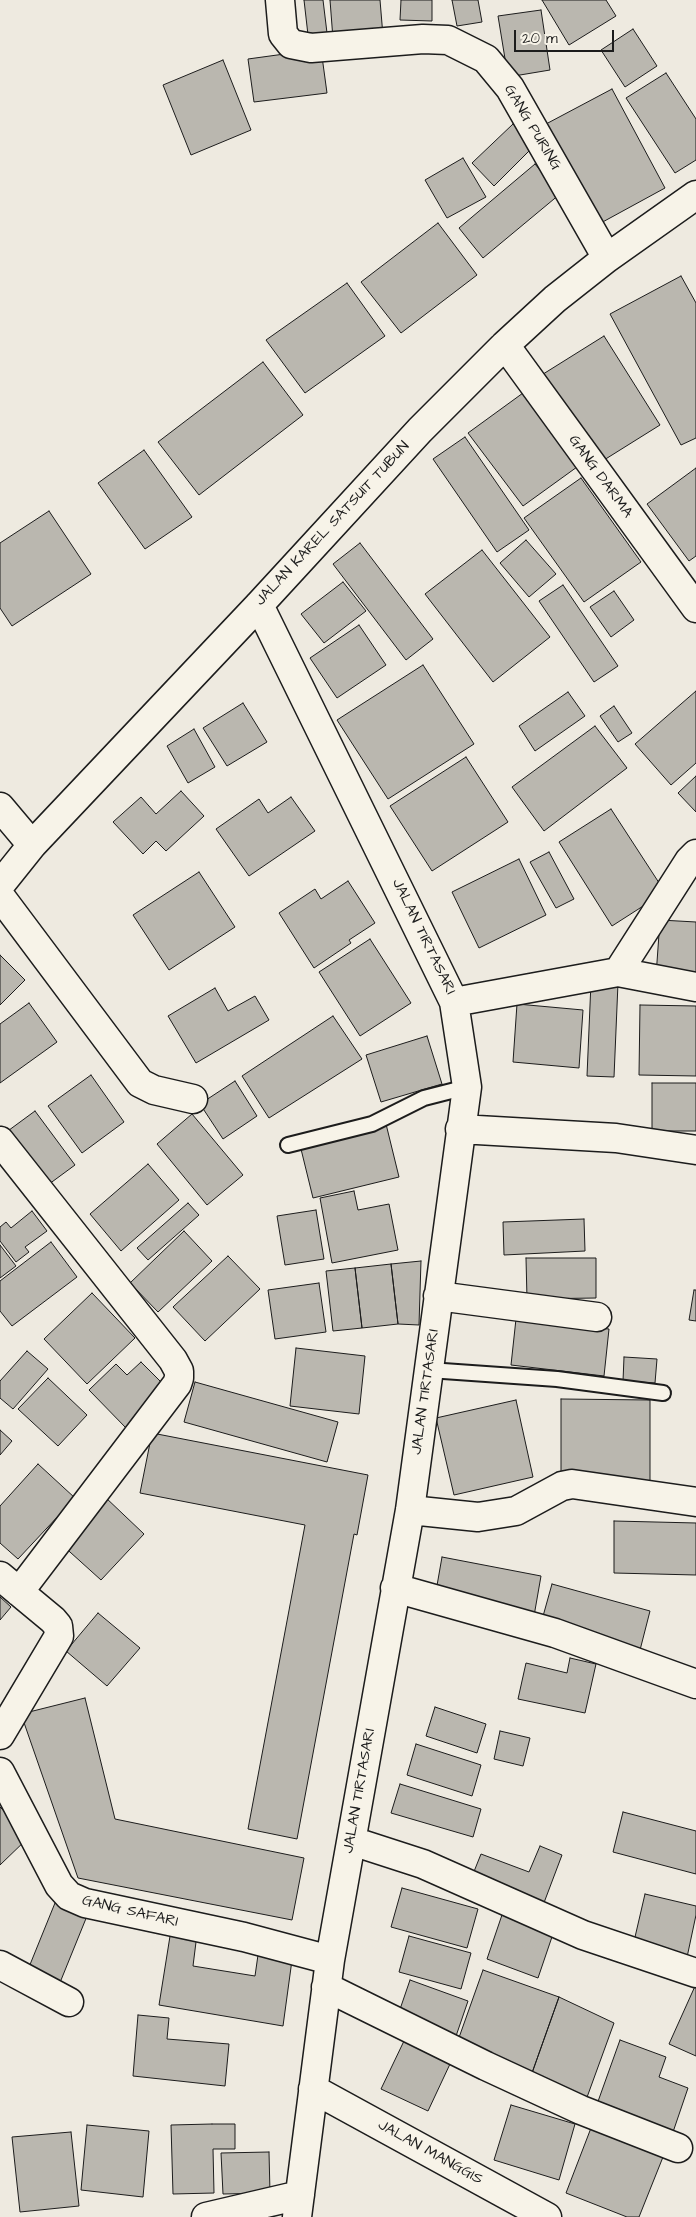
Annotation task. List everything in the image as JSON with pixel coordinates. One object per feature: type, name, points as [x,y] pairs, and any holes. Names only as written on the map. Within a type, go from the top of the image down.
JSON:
[{"type":"street","name":"GANG PURING","points":[[280,0],[283,34],[291,44],[311,48],[423,39],[448,40],[486,59],[510,88],[607,258]]},
{"type":"street","name":"JALAN KAREL SATSUIT TUBUN","points":[[0,885],[32,845],[259,605],[420,430],[555,299],[607,258],[696,195]]},
{"type":"street","name":"GANG DARMA","points":[[505,346],[696,608]]},
{"type":"street","name":"JALAN TIRTASARI","points":[[259,605],[454,1002],[467,1087],[410,1510],[330,1960],[299,2206]]},
{"type":"street","points":[[0,806],[32,845]]},
{"type":"street","points":[[618,972],[689,861],[696,854]]},
{"type":"street","points":[[0,896],[140,1083],[154,1090],[193,1099]]},
{"type":"street","points":[[454,1002],[618,972],[696,987]]},
{"type":"street","points":[[460,1128],[616,1138],[696,1150]]},
{"type":"street","points":[[0,1141],[173,1360],[179,1371],[179,1378],[176,1384],[10,1584],[53,1620],[58,1626],[59,1636],[0,1735]]},
{"type":"street","points":[[438,1296],[597,1317]]},
{"type":"street","points":[[410,1510],[478,1517],[516,1511],[562,1486],[572,1484],[696,1502]]},
{"type":"street","points":[[395,1588],[554,1633],[696,1684]]},
{"type":"street","name":"GANG SAFARI","points":[[0,1772],[59,1885],[69,1896],[85,1903],[244,1937],[330,1960]]},
{"type":"street","points":[[352,1841],[423,1864],[584,1935],[696,1973]]},
{"type":"street","points":[[0,1965],[69,2002]]},
{"type":"street","points":[[326,1987],[581,2110],[678,2148]]},
{"type":"street","name":"JALAN MANGGIS","points":[[313,2089],[547,2217]]},
{"type":"street","points":[[206,2217],[299,2206]]},
{"type":"lane","points":[[288,1145],[372,1124],[424,1098],[467,1087]]},
{"type":"lane","points":[[429,1370],[557,1379],[663,1393]]},
{"type":"building","points":[[304,0],[323,0],[327,33],[308,35]]},
{"type":"building","points":[[330,0],[380,0],[383,36],[333,39]]},
{"type":"building","points":[[401,0],[432,0],[432,21],[400,20]]},
{"type":"building","points":[[452,0],[478,0],[482,22],[457,26]]},
{"type":"building","points":[[542,0],[606,0],[616,16],[569,45]]},
{"type":"building","points":[[541,10],[550,70],[508,77],[498,16]]},
{"type":"building","points":[[633,29],[657,66],[625,87],[601,50]]},
{"type":"building","points":[[321,49],[327,93],[254,102],[248,59]]},
{"type":"building","points":[[223,60],[251,130],[191,155],[163,85]]},
{"type":"building","points":[[666,73],[696,119],[696,160],[675,173],[626,98]]},
{"type":"building","points":[[612,89],[665,188],[599,224],[546,124]]},
{"type":"building","points":[[513,124],[534,146],[494,186],[472,163]]},
{"type":"building","points":[[463,158],[486,197],[447,218],[425,180]]},
{"type":"building","points":[[535,164],[560,194],[483,258],[459,228]]},
{"type":"building","points":[[438,223],[477,275],[401,333],[361,282]]},
{"type":"building","points":[[681,276],[696,303],[696,438],[681,445],[610,314]]},
{"type":"building","points":[[347,283],[385,336],[305,393],[266,340]]},
{"type":"building","points":[[604,336],[660,425],[596,465],[540,376]]},
{"type":"building","points":[[263,362],[303,415],[199,495],[158,442]]},
{"type":"building","points":[[523,393],[577,467],[523,506],[468,433]]},
{"type":"building","points":[[465,437],[529,530],[497,552],[433,459]]},
{"type":"building","points":[[144,450],[192,517],[145,549],[98,483]]},
{"type":"building","points":[[696,468],[696,556],[689,561],[647,504]]},
{"type":"building","points":[[581,478],[641,562],[584,602],[524,518]]},
{"type":"building","points":[[49,511],[91,574],[12,626],[0,608],[0,543]]},
{"type":"building","points":[[526,540],[556,574],[529,597],[500,563]]},
{"type":"building","points":[[360,543],[433,639],[406,660],[333,564]]},
{"type":"building","points":[[482,550],[550,637],[493,682],[425,594]]},
{"type":"building","points":[[343,582],[366,611],[324,643],[301,614]]},
{"type":"building","points":[[563,585],[618,666],[594,682],[539,601]]},
{"type":"building","points":[[614,591],[634,620],[611,637],[590,607]]},
{"type":"building","points":[[359,625],[386,665],[337,698],[310,658]]},
{"type":"building","points":[[423,665],[474,744],[388,799],[337,720]]},
{"type":"building","points":[[696,691],[696,763],[671,785],[635,744]]},
{"type":"building","points":[[568,692],[585,716],[535,751],[519,726]]},
{"type":"building","points":[[243,703],[267,742],[227,766],[203,728]]},
{"type":"building","points":[[614,706],[632,733],[618,742],[600,716]]},
{"type":"building","points":[[595,726],[627,768],[544,831],[512,787]]},
{"type":"building","points":[[194,729],[215,767],[188,783],[167,746]]},
{"type":"building","points":[[466,757],[508,822],[432,871],[390,806]]},
{"type":"building","points":[[696,776],[696,812],[678,793]]},
{"type":"building","points":[[181,791],[204,816],[166,851],[156,841],[143,854],[113,822],[141,797],[156,814]]},
{"type":"building","points":[[291,797],[315,831],[249,876],[216,829],[259,799],[268,813]]},
{"type":"building","points":[[611,809],[665,892],[612,926],[559,842]]},
{"type":"building","points":[[549,852],[574,899],[556,908],[530,862]]},
{"type":"building","points":[[519,859],[546,915],[479,948],[452,892]]},
{"type":"building","points":[[199,872],[235,927],[169,970],[133,915]]},
{"type":"building","points":[[348,881],[375,923],[349,940],[351,943],[314,968],[279,913],[315,889],[321,899]]},
{"type":"building","points":[[660,920],[696,922],[696,979],[656,976]]},
{"type":"building","points":[[370,939],[411,1003],[360,1036],[319,972]]},
{"type":"building","points":[[0,955],[25,980],[0,1005]]},
{"type":"building","points":[[591,982],[618,983],[614,1077],[587,1076]]},
{"type":"building","points":[[215,988],[228,1011],[255,996],[269,1020],[196,1063],[168,1016]]},
{"type":"building","points":[[29,1003],[57,1042],[0,1083],[0,1024]]},
{"type":"building","points":[[517,1004],[583,1010],[579,1068],[513,1062]]},
{"type":"building","points":[[640,1005],[696,1006],[696,1076],[639,1075]]},
{"type":"building","points":[[333,1016],[362,1059],[269,1118],[242,1076]]},
{"type":"building","points":[[427,1036],[442,1084],[381,1102],[366,1055]]},
{"type":"building","points":[[91,1075],[124,1122],[82,1153],[48,1106]]},
{"type":"building","points":[[235,1081],[257,1116],[223,1139],[200,1104]]},
{"type":"building","points":[[652,1083],[696,1083],[696,1131],[652,1131]]},
{"type":"building","points":[[35,1111],[75,1165],[41,1190],[1,1136]]},
{"type":"building","points":[[192,1114],[243,1175],[207,1205],[157,1144]]},
{"type":"building","points":[[386,1124],[399,1177],[313,1198],[300,1145]]},
{"type":"building","points":[[148,1164],[179,1200],[121,1251],[90,1214]]},
{"type":"building","points":[[354,1191],[358,1210],[389,1204],[398,1250],[332,1263],[320,1198]]},
{"type":"building","points":[[188,1203],[199,1215],[148,1260],[137,1248]]},
{"type":"building","points":[[316,1210],[324,1259],[285,1265],[277,1216]]},
{"type":"building","points":[[32,1211],[47,1231],[25,1247],[29,1252],[16,1262],[0,1241],[0,1227],[6,1222],[11,1228]]},
{"type":"building","points":[[584,1219],[585,1251],[504,1255],[503,1222]]},
{"type":"building","points":[[184,1231],[212,1261],[158,1312],[130,1283]]},
{"type":"building","points":[[51,1242],[77,1277],[12,1326],[0,1311],[0,1281]]},
{"type":"building","points":[[0,1245],[16,1266],[0,1278]]},
{"type":"building","points":[[228,1256],[260,1289],[205,1341],[173,1307]]},
{"type":"building","points":[[526,1258],[596,1258],[596,1298],[527,1299]]},
{"type":"building","points":[[421,1261],[419,1325],[398,1324],[391,1264]]},
{"type":"building","points":[[391,1264],[398,1324],[362,1328],[355,1268]]},
{"type":"building","points":[[355,1268],[362,1328],[333,1331],[326,1271]]},
{"type":"building","points":[[319,1283],[326,1332],[275,1339],[268,1290]]},
{"type":"building","points":[[694,1290],[696,1290],[696,1321],[689,1320]]},
{"type":"building","points":[[92,1293],[135,1338],[87,1384],[44,1339]]},
{"type":"building","points":[[516,1319],[609,1329],[604,1376],[511,1365]]},
{"type":"building","points":[[296,1348],[365,1356],[359,1414],[290,1406]]},
{"type":"building","points":[[27,1351],[48,1369],[13,1409],[0,1398],[0,1381]]},
{"type":"building","points":[[624,1357],[657,1359],[655,1383],[623,1381]]},
{"type":"building","points":[[141,1362],[167,1388],[127,1429],[89,1390],[116,1364],[127,1375]]},
{"type":"building","points":[[48,1378],[87,1415],[58,1446],[18,1409]]},
{"type":"building","points":[[195,1382],[338,1422],[327,1462],[184,1422]]},
{"type":"building","points":[[561,1399],[650,1400],[650,1482],[561,1481]]},
{"type":"building","points":[[516,1400],[533,1477],[454,1495],[436,1418]]},
{"type":"building","points":[[0,1430],[12,1441],[0,1455]]},
{"type":"building","points":[[152,1433],[368,1475],[357,1535],[354,1534],[297,1839],[248,1829],[305,1525],[140,1493]]},
{"type":"building","points":[[38,1464],[75,1498],[18,1559],[0,1543],[0,1506]]},
{"type":"building","points":[[104,1496],[144,1534],[101,1580],[60,1543]]},
{"type":"building","points":[[614,1521],[696,1523],[696,1575],[614,1573]]},
{"type":"building","points":[[442,1557],[541,1576],[534,1616],[435,1597]]},
{"type":"building","points":[[552,1584],[650,1611],[639,1654],[540,1627]]},
{"type":"building","points":[[0,1597],[11,1607],[0,1620]]},
{"type":"building","points":[[98,1613],[140,1648],[107,1686],[66,1651]]},
{"type":"building","points":[[570,1658],[596,1664],[585,1713],[518,1699],[526,1663],[567,1673]]},
{"type":"building","points":[[85,1698],[115,1819],[304,1858],[292,1920],[78,1878],[21,1714]]},
{"type":"building","points":[[435,1707],[486,1724],[477,1753],[426,1736]]},
{"type":"building","points":[[500,1731],[530,1738],[523,1766],[494,1759]]},
{"type":"building","points":[[416,1744],[481,1765],[472,1796],[407,1775]]},
{"type":"building","points":[[400,1784],[481,1809],[473,1837],[391,1813]]},
{"type":"building","points":[[0,1807],[29,1837],[0,1865]]},
{"type":"building","points":[[623,1812],[696,1831],[696,1874],[613,1852]]},
{"type":"building","points":[[540,1846],[562,1855],[542,1908],[471,1879],[481,1854],[529,1872]]},
{"type":"building","points":[[402,1888],[478,1909],[467,1948],[391,1927]]},
{"type":"building","points":[[645,1894],[696,1906],[696,1915],[686,1962],[632,1950]]},
{"type":"building","points":[[55,1903],[87,1916],[59,1985],[27,1972]]},
{"type":"building","points":[[504,1909],[555,1928],[538,1978],[487,1959]]},
{"type":"building","points":[[171,1930],[197,1934],[193,1966],[255,1976],[258,1955],[292,1960],[283,2026],[159,2005]]},
{"type":"building","points":[[409,1936],[471,1953],[461,1989],[399,1972]]},
{"type":"building","points":[[483,1970],[559,1997],[532,2073],[456,2046]]},
{"type":"building","points":[[410,1980],[468,2001],[455,2039],[397,2018]]},
{"type":"building","points":[[696,1984],[696,2056],[669,2044]]},
{"type":"building","points":[[559,1997],[614,2023],[586,2100],[532,2073]]},
{"type":"building","points":[[138,2015],[169,2018],[167,2039],[229,2044],[225,2086],[133,2076]]},
{"type":"building","points":[[620,2040],[666,2057],[659,2077],[688,2088],[672,2135],[596,2107]]},
{"type":"building","points":[[404,2041],[450,2064],[428,2111],[381,2089]]},
{"type":"building","points":[[511,2105],[575,2124],[559,2180],[494,2160]]},
{"type":"building","points":[[235,2124],[235,2149],[213,2149],[214,2193],[173,2194],[171,2125]]},
{"type":"building","points":[[87,2125],[149,2131],[143,2197],[81,2190]]},
{"type":"building","points":[[591,2128],[663,2157],[639,2217],[627,2217],[566,2193]]},
{"type":"building","points":[[71,2132],[79,2206],[20,2212],[12,2137]]},
{"type":"building","points":[[269,2152],[270,2193],[223,2194],[221,2153]]}]
